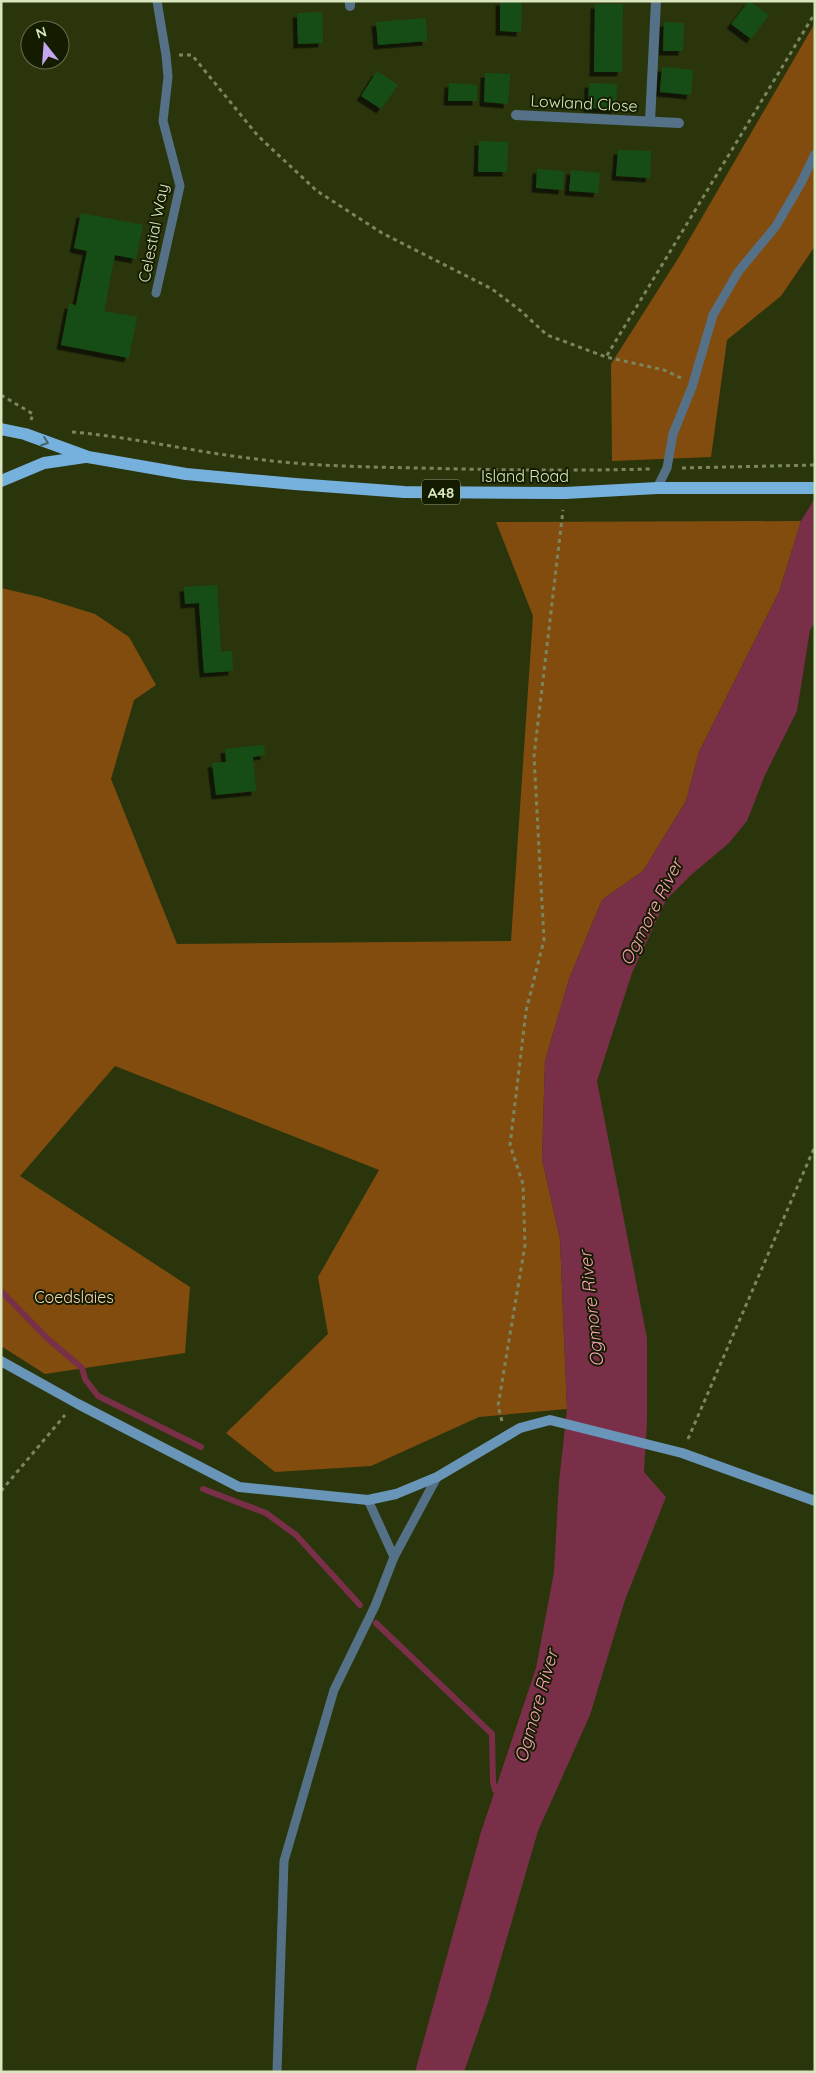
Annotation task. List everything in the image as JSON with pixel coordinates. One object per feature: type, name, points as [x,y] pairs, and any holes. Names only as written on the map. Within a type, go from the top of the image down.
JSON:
[{"type":"main road","name":"Island Road","points":[[1,429],[25,434],[88,457],[186,474],[404,492],[565,493],[657,488],[815,488]]},
{"type":"main road","name":"Island Road","points":[[1,481],[16,473],[44,463],[88,457]]},
{"type":"street","name":"Lowland Close","points":[[650,121],[656,1]]},
{"type":"street","name":"Lowland Close","points":[[516,115],[679,123]]},
{"type":"street","points":[[1,1362],[239,1487],[368,1500],[396,1494],[437,1478],[520,1428],[550,1420],[682,1453],[815,1501]]},
{"type":"lane","name":"Celestial Way","points":[[156,293],[180,186],[163,121],[168,77],[157,1]]},
{"type":"lane","points":[[657,488],[667,468],[673,434],[693,383],[713,315],[738,272],[776,226],[802,183],[815,154]]},
{"type":"lane","points":[[277,2072],[284,1861],[334,1690],[375,1606],[394,1557],[437,1478]]},
{"type":"lane","points":[[368,1500],[394,1557]]},
{"type":"path","points":[[606,357],[815,12]]},
{"type":"path","points":[[166,55],[192,55],[258,136],[317,191],[382,233],[492,289],[521,311],[547,335],[606,357],[664,370],[693,383]]},
{"type":"path","points":[[64,431],[108,435],[169,447],[257,460],[372,467],[528,471]]},
{"type":"path","points":[[506,1436],[498,1406],[525,1245],[523,1184],[510,1145],[526,1011],[544,940],[534,756],[568,470]]},
{"type":"path","points":[[682,1453],[815,1146]]},
{"type":"path","points":[[1,1491],[71,1408],[78,1404]]},
{"type":"green space","points":[[815,23],[815,246],[781,296],[727,340],[711,457],[612,461],[611,364],[679,257]]},
{"type":"green space","name":"Coedslaies","points":[[801,521],[779,592],[699,752],[686,801],[643,871],[602,900],[569,979],[545,1061],[542,1159],[560,1239],[567,1409],[479,1417],[371,1466],[275,1472],[226,1433],[328,1334],[318,1277],[379,1170],[115,1066],[20,1176],[190,1287],[185,1353],[45,1374],[1,1346],[1,588],[40,597],[95,614],[129,637],[156,685],[134,700],[111,779],[177,944],[511,941],[533,616],[496,522]]},
{"type":"water","name":"Ogmore River","points":[[815,498],[815,622],[810,630],[797,711],[765,775],[747,821],[729,843],[691,875],[666,900],[632,973],[597,1081],[647,1338],[647,1421],[644,1472],[666,1497],[625,1600],[590,1715],[538,1831],[488,2003],[464,2072],[415,2072],[481,1832],[536,1668],[554,1572],[559,1482],[567,1409],[560,1239],[542,1159],[545,1061],[569,979],[602,900],[643,871],[686,801],[699,752],[779,592],[801,521]]},
{"type":"building","points":[[500,1],[522,1],[521,32],[500,31]]},
{"type":"building","points":[[749,1],[769,15],[751,39],[731,24]]},
{"type":"building","points":[[595,4],[623,4],[622,72],[594,72]]},
{"type":"building","points":[[322,12],[323,43],[298,44],[297,13]]},
{"type":"building","points":[[426,18],[427,41],[378,45],[376,22]]},
{"type":"building","points":[[664,22],[684,23],[683,51],[663,51]]},
{"type":"building","points":[[662,67],[693,70],[691,95],[660,92]]},
{"type":"building","points":[[377,71],[398,85],[381,109],[361,96]]},
{"type":"building","points":[[485,73],[510,74],[508,104],[484,102]]},
{"type":"building","points":[[449,83],[477,85],[477,101],[448,101]]},
{"type":"building","points":[[589,83],[617,84],[616,109],[588,108]]},
{"type":"building","points":[[479,141],[508,142],[507,172],[478,172]]},
{"type":"building","points":[[618,150],[651,151],[650,178],[616,176]]},
{"type":"building","points":[[537,169],[564,171],[563,190],[536,188]]},
{"type":"building","points":[[571,170],[600,173],[598,193],[569,191]]},
{"type":"building","points":[[81,213],[143,225],[136,259],[115,255],[104,311],[137,317],[129,358],[61,345],[69,304],[76,305],[87,251],[74,248]]},
{"type":"building","points":[[217,585],[221,652],[232,651],[233,671],[204,673],[199,603],[185,604],[184,587]]},
{"type":"building","points":[[264,745],[265,755],[253,757],[256,791],[216,795],[212,763],[226,762],[225,749]]},
{"type":"waterway","points":[[1,1291],[48,1339],[82,1368],[85,1379],[98,1396],[201,1447]]},
{"type":"waterway","points":[[203,1489],[266,1513],[296,1535],[360,1605]]},
{"type":"waterway","points":[[376,1623],[492,1734],[493,1782],[495,1790],[502,1793]]}]
